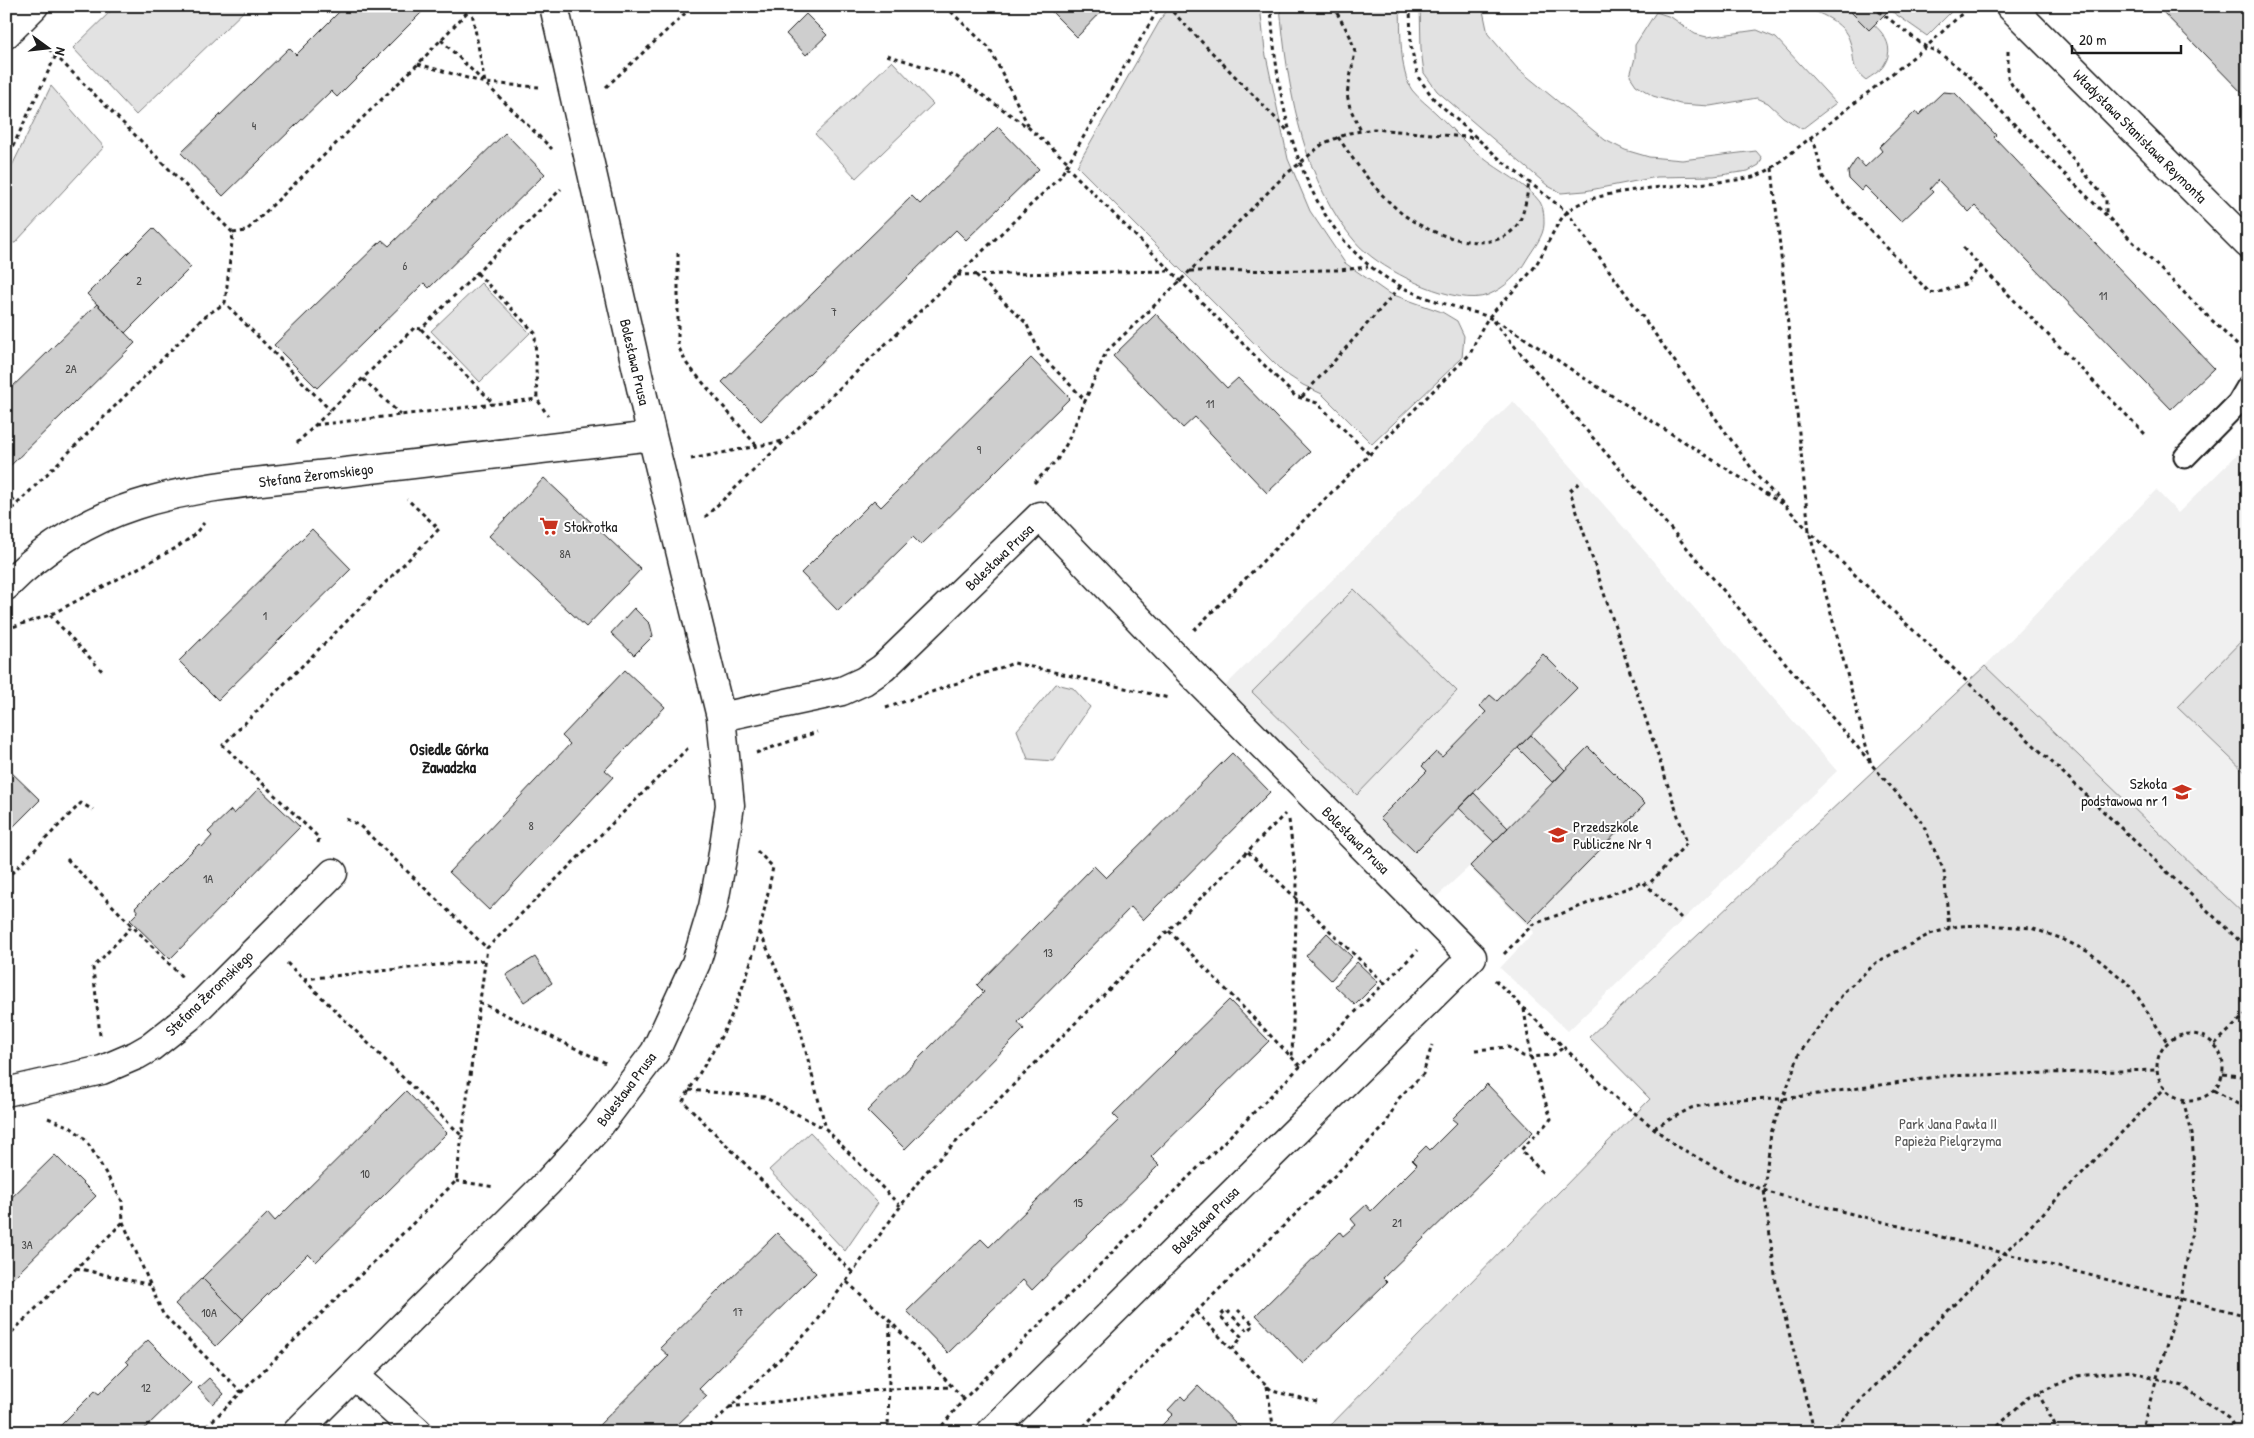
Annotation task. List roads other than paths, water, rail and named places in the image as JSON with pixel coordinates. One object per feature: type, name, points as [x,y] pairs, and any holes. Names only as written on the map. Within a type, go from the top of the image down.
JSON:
[{"type":"street","name":"Bolesława Prusa","points":[[297,1432],[355,1376],[596,1130],[655,1052],[696,963],[713,907],[730,805],[721,717],[652,436],[554,6]]},
{"type":"street","name":"Władysława Stanisława Reymonta","points":[[2010,6],[2248,244]]},
{"type":"street","name":"Stefana Żeromskiego","points":[[6,586],[40,555],[68,535],[135,505],[169,496],[238,484],[652,436]]},
{"type":"street","name":"Bolesława Prusa","points":[[721,717],[842,691],[864,681],[883,668],[1040,516],[1171,652],[1480,964],[992,1432]]},
{"type":"street","name":"Stefana Żeromskiego","points":[[6,1092],[102,1070],[137,1055],[189,1017],[333,873]]},
{"type":"street","points":[[355,1376],[418,1432]]},
{"type":"lane","points":[[2185,456],[2238,403],[2248,386]]},
{"type":"place","name":"Stokrotka","points":[[549,526]]},
{"type":"place","name":"Szkoła podstawowa nr 1","points":[[2182,792]]},
{"type":"place","name":"Przedszkole Publiczne Nr 9","points":[[1558,835]]},
{"type":"district","name":"Osiedle Górka Zawadzka","points":[[449,758]]},
{"type":"park label","name":"Park Jana Pawła II Papieża Pielgrzyma","points":[[1948,1132]]}]
